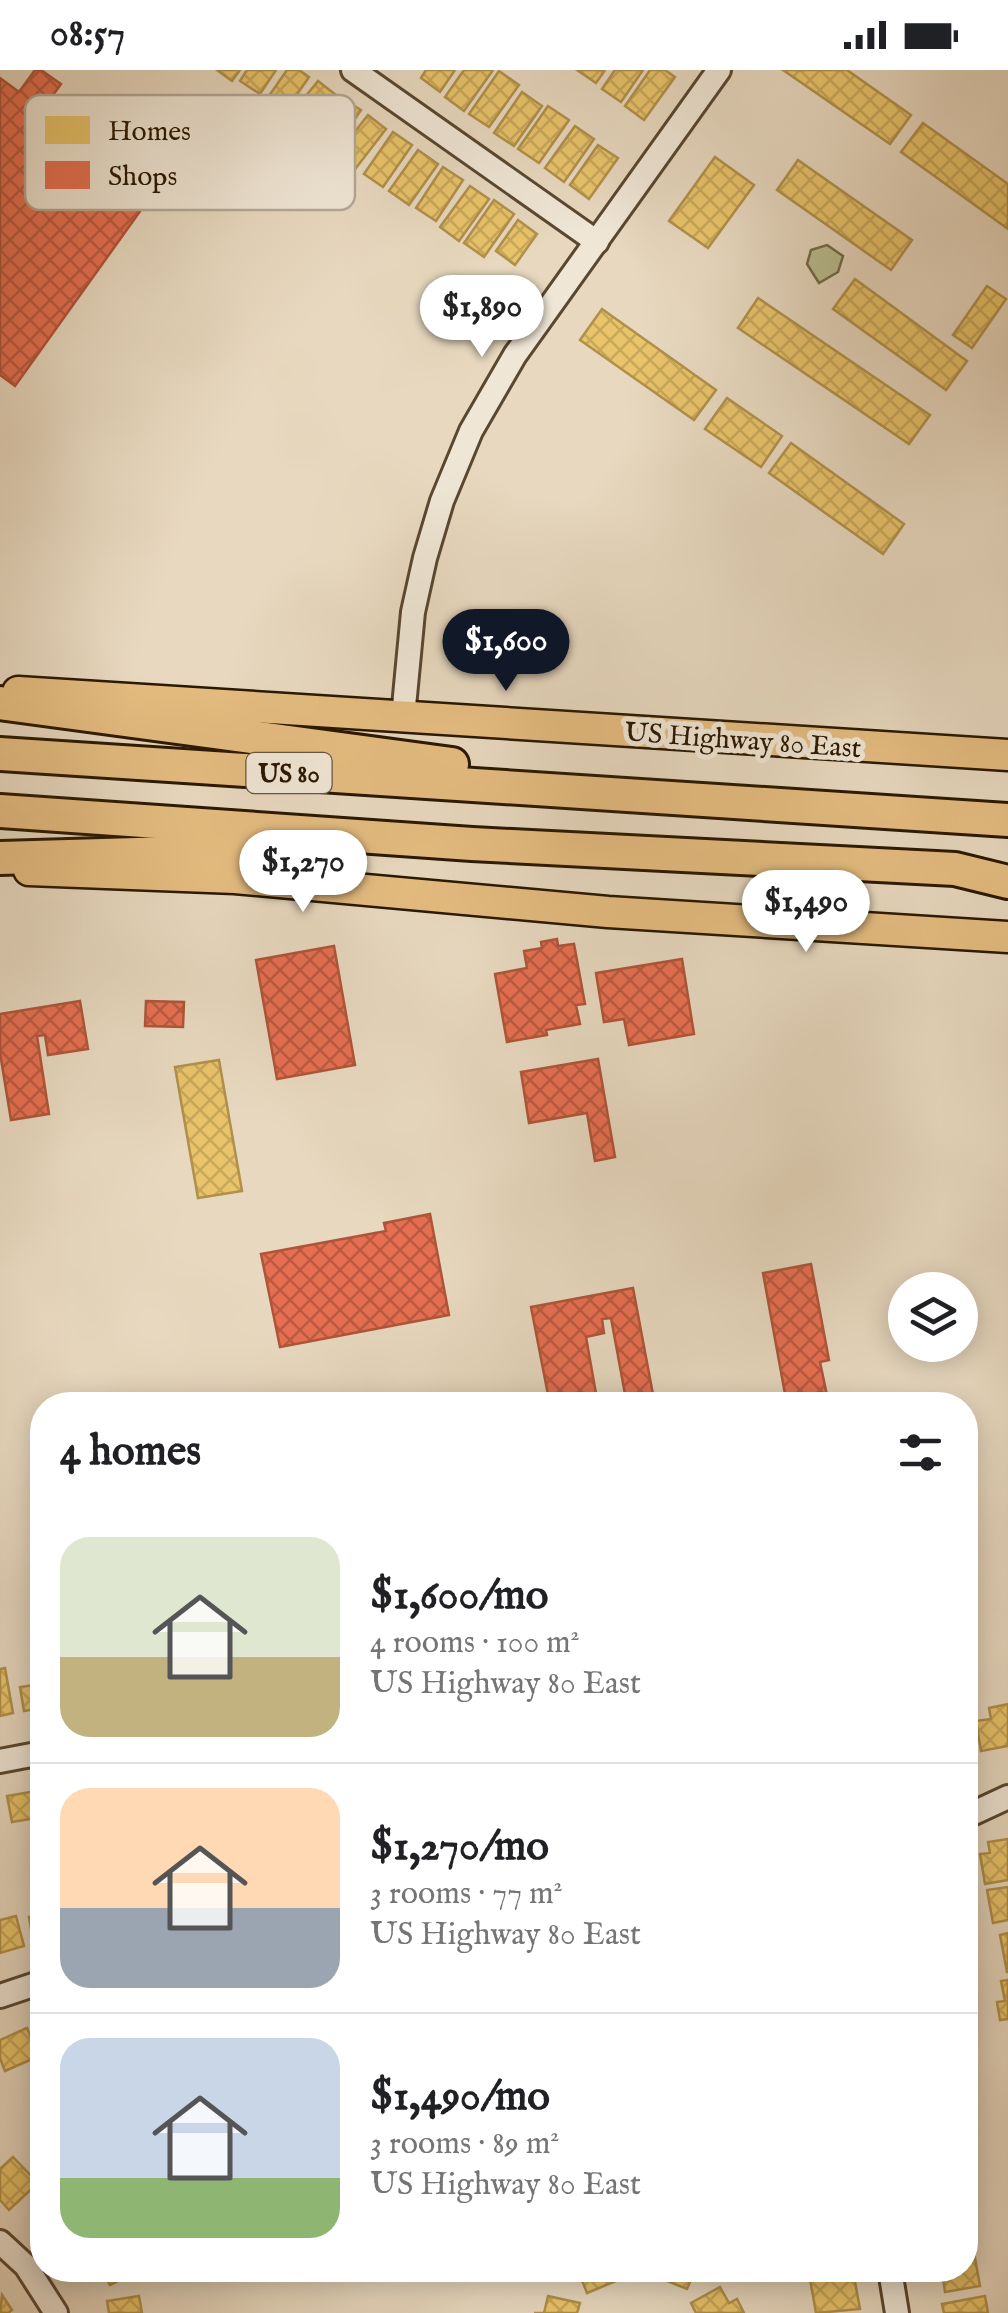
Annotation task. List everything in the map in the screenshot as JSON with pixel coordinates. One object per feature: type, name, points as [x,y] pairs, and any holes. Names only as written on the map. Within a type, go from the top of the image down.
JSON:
[{"type":"highway","points":[[0,703],[511,772],[578,792]]},
{"type":"highway","name":"US 80","points":[[0,754],[1008,820]]},
{"type":"highway","name":"US 80","points":[[0,810],[388,838],[1008,872]]},
{"type":"highway","points":[[0,858],[186,850],[309,850],[388,838]]},
{"type":"highway","points":[[955,869],[1008,882]]},
{"type":"main road","name":"US Highway 80 East","points":[[0,690],[1008,755]]},
{"type":"main road","points":[[0,869],[235,878],[608,912],[1008,938]]},
{"type":"street","points":[[353,70],[597,242]]},
{"type":"street","points":[[403,717],[413,612],[442,502],[472,431],[515,355],[714,72]]},
{"type":"street","points":[[0,1761],[30,1756]]},
{"type":"street","points":[[978,1811],[1008,1797]]},
{"type":"street","points":[[0,1996],[30,1986]]},
{"type":"street","points":[[0,2242],[30,2255]]},
{"type":"street","points":[[44,2282],[56,2313]]},
{"type":"street","points":[[892,2282],[897,2313]]},
{"type":"green space","points":[[827,245],[843,256],[838,272],[819,283],[807,264],[811,250]]},
{"type":"building: Homes","points":[[217,70],[240,70],[232,81]]},
{"type":"building: Homes","points":[[247,70],[276,70],[260,94],[240,81]]},
{"type":"building: Homes","points":[[287,70],[299,70],[309,77],[297,95],[270,95]]},
{"type":"building: Homes","points":[[426,70],[455,70],[440,92],[421,78]]},
{"type":"building: Homes","points":[[464,70],[493,70],[464,111],[445,97]]},
{"type":"building: Homes","points":[[577,70],[605,70],[596,83]]},
{"type":"building: Homes","points":[[615,70],[643,70],[621,102],[602,89]]},
{"type":"building: Homes","points":[[650,70],[665,70],[675,77],[644,120],[625,106]]},
{"type":"building: Homes","points":[[783,70],[847,70],[911,115],[890,144]]},
{"type":"building: Homes","points":[[499,71],[519,85],[489,127],[469,114]]},
{"type":"building: Homes","points":[[318,81],[336,95],[307,95]]},
{"type":"building: Homes","points":[[522,92],[542,106],[514,146],[494,133]]},
{"type":"building: Homes","points":[[548,106],[569,120],[539,163],[518,149]]},
{"type":"building: Homes","points":[[368,115],[386,129],[356,168],[355,167],[355,131]]},
{"type":"building: Homes","points":[[923,123],[1008,184],[1008,229],[901,152]]},
{"type":"building: Homes","points":[[575,126],[594,139],[564,182],[545,168]]},
{"type":"building: Homes","points":[[393,132],[412,145],[383,187],[364,174]]},
{"type":"building: Homes","points":[[598,145],[618,158],[589,199],[570,185]]},
{"type":"building: Homes","points":[[418,150],[438,164],[409,205],[389,191]]},
{"type":"building: Homes","points":[[715,157],[754,185],[708,248],[669,221]]},
{"type":"building: Homes","points":[[798,160],[912,240],[891,270],[777,190]]},
{"type":"building: Homes","points":[[443,167],[463,180],[436,221],[416,208]]},
{"type":"building: Homes","points":[[470,186],[489,199],[459,241],[440,227]]},
{"type":"building: Homes","points":[[494,200],[514,214],[484,257],[464,243]]},
{"type":"building: Homes","points":[[518,220],[537,234],[515,265],[496,251]]},
{"type":"building: Homes","points":[[855,279],[967,361],[946,390],[833,309]]},
{"type":"building: Homes","points":[[987,286],[1006,299],[972,348],[953,335]]},
{"type":"building: Homes","points":[[758,298],[930,415],[909,444],[738,328]]},
{"type":"building: Homes","points":[[602,309],[716,390],[694,420],[580,340]]},
{"type":"building: Homes","points":[[727,398],[782,436],[761,467],[705,429]]},
{"type":"building: Homes","points":[[791,443],[904,524],[883,554],[769,473]]},
{"type":"building: Homes","points":[[219,1060],[242,1191],[198,1198],[175,1067]]},
{"type":"building: Homes","points":[[5,1668],[13,1713],[0,1716],[0,1669]]},
{"type":"building: Homes","points":[[30,1686],[30,1710],[24,1711],[20,1687]]},
{"type":"building: Homes","points":[[1008,1704],[1008,1746],[981,1751],[978,1721],[991,1719],[989,1708]]},
{"type":"building: Homes","points":[[30,1792],[30,1819],[12,1822],[7,1796]]},
{"type":"building: Homes","points":[[1008,1839],[1008,1880],[985,1884],[980,1854],[990,1853],[988,1842]]},
{"type":"building: Homes","points":[[1008,1887],[1008,1920],[993,1923],[987,1890]]},
{"type":"building: Homes","points":[[16,1916],[24,1946],[0,1953],[0,1920]]},
{"type":"building: Homes","points":[[1008,1933],[1008,1972],[1007,1972],[1000,1935]]},
{"type":"building: Homes","points":[[1008,1980],[1008,2019],[1000,2020],[997,2002],[1005,2001],[1001,1981]]},
{"type":"building: Homes","points":[[27,2028],[30,2060],[5,2071],[0,2040]]},
{"type":"building: Homes","points":[[13,2157],[30,2175],[30,2190],[9,2210],[0,2200],[0,2169]]},
{"type":"building: Homes","points":[[978,2275],[980,2286],[945,2292],[944,2282],[978,2282]]},
{"type":"building: Homes","points":[[583,2282],[614,2282],[587,2293]]},
{"type":"building: Homes","points":[[670,2282],[690,2282],[687,2289]]},
{"type":"building: Homes","points":[[811,2282],[855,2282],[860,2309],[816,2313]]},
{"type":"building: Homes","points":[[720,2287],[729,2303],[737,2299],[744,2313],[696,2313],[691,2303]]},
{"type":"building: Homes","points":[[2,2295],[12,2310],[8,2313],[0,2313]]},
{"type":"building: Homes","points":[[139,2296],[142,2313],[109,2313],[107,2301]]},
{"type":"building: Homes","points":[[548,2296],[580,2303],[577,2313],[544,2313]]},
{"type":"building: Homes","points":[[985,2296],[988,2313],[944,2313],[942,2304]]},
{"type":"building: Shops","points":[[35,70],[61,84],[53,95],[25,95],[25,210],[141,210],[15,386],[0,375],[0,78],[19,92]]},
{"type":"building: Shops","points":[[557,939],[558,946],[574,944],[585,1004],[576,1005],[580,1024],[507,1042],[495,974],[527,968],[524,951],[542,948],[541,942]]},
{"type":"building: Shops","points":[[334,946],[355,1065],[277,1079],[256,960]]},
{"type":"building: Shops","points":[[682,959],[694,1034],[629,1045],[624,1019],[604,1022],[596,973]]},
{"type":"building: Shops","points":[[80,1001],[88,1049],[48,1055],[45,1035],[37,1036],[49,1114],[11,1120],[0,1053],[0,1014]]},
{"type":"building: Shops","points":[[146,1001],[184,1002],[183,1027],[145,1026]]},
{"type":"building: Shops","points":[[598,1059],[615,1157],[595,1161],[587,1113],[529,1123],[521,1072]]},
{"type":"building: Shops","points":[[430,1214],[449,1315],[280,1347],[261,1254],[386,1231],[384,1223]]},
{"type":"building: Shops","points":[[811,1264],[829,1360],[820,1362],[826,1392],[785,1392],[763,1273]]},
{"type":"building: Shops","points":[[633,1288],[653,1392],[625,1392],[611,1318],[602,1319],[604,1333],[586,1337],[596,1392],[547,1392],[531,1307]]}]
